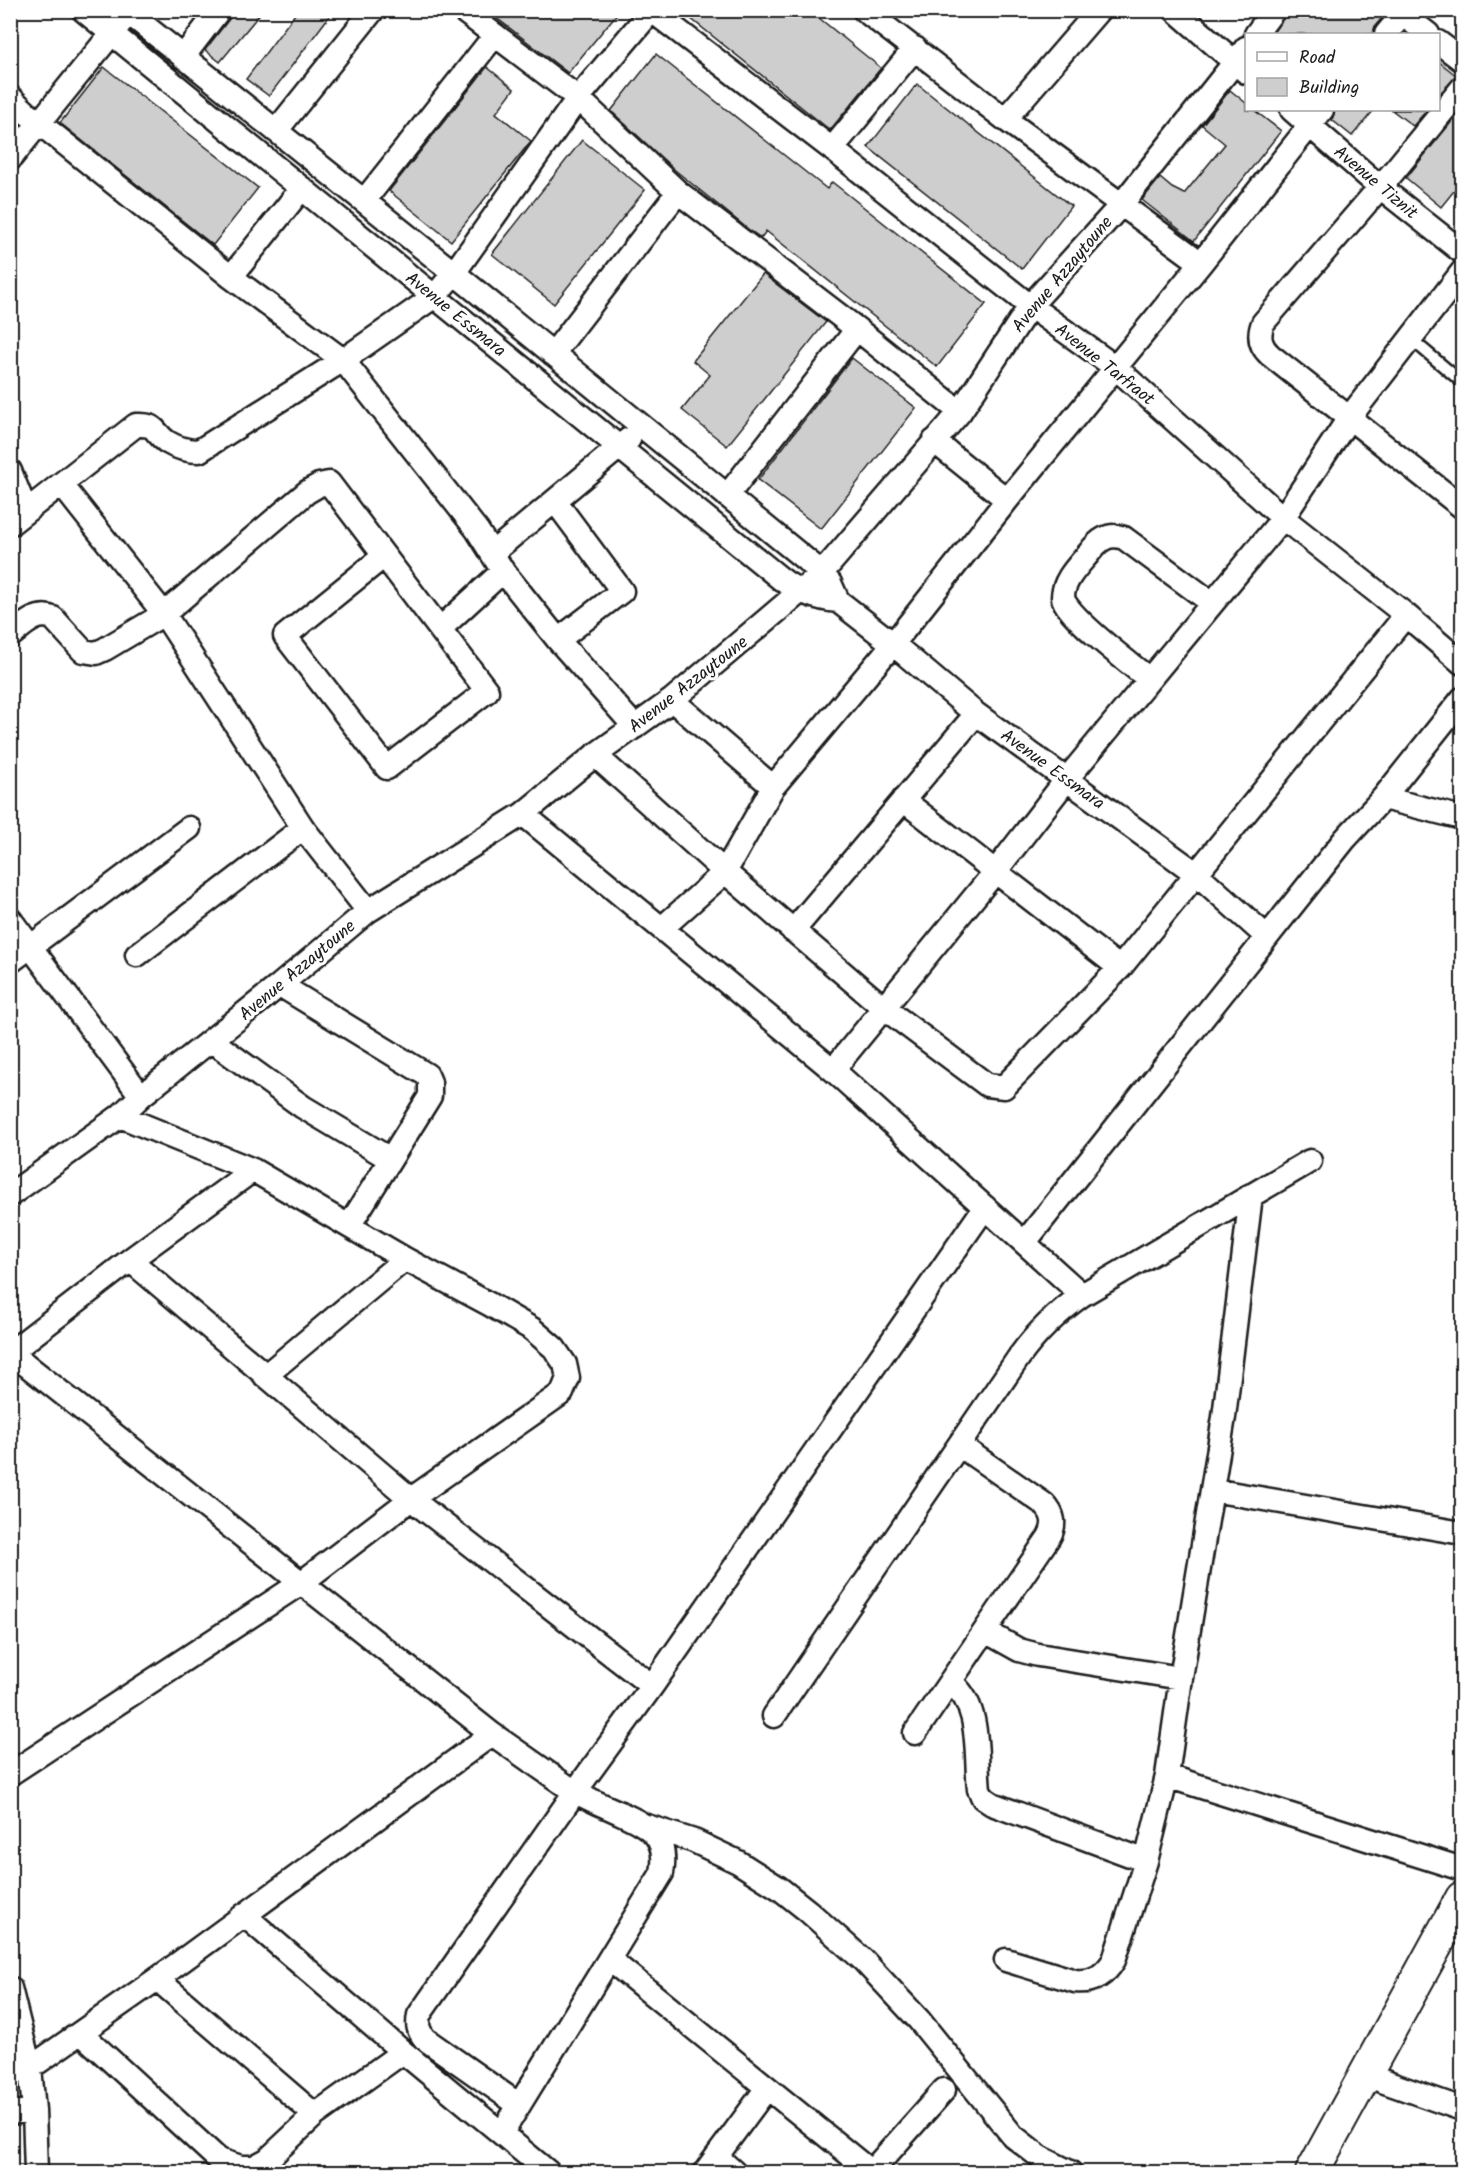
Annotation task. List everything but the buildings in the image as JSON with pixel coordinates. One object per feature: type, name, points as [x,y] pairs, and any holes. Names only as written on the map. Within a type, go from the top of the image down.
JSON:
[{"type":"street","name":"Avenue Essmara","points":[[83,10],[781,579],[801,592],[838,601]]},
{"type":"street","points":[[183,57],[219,10]]},
{"type":"street","points":[[276,131],[373,10]]},
{"type":"street","points":[[462,10],[578,98],[678,192],[857,329],[960,412]]},
{"type":"street","points":[[864,10],[1005,119],[1201,263]]},
{"type":"street","points":[[1005,119],[1099,10]]},
{"type":"street","points":[[1175,10],[1243,61]]},
{"type":"street","points":[[1257,33],[1274,10]]},
{"type":"street","points":[[10,471],[18,517],[62,485],[136,425],[148,424],[155,427],[166,441],[187,451],[200,451],[343,360],[435,296],[454,273],[578,98],[652,11]]},
{"type":"street","name":"Avenue Tarfraot","points":[[652,11],[832,149],[1030,306],[1115,367],[1283,518],[1406,615],[1462,663]]},
{"type":"street","name":"Avenue Essmara","points":[[126,12],[454,273],[822,573],[830,583],[838,601],[976,714],[1197,874],[1267,937]]},
{"type":"street","points":[[10,159],[111,34],[126,12]]},
{"type":"street","points":[[1387,33],[1399,13],[1427,33]]},
{"type":"street","points":[[364,201],[495,35]]},
{"type":"street","points":[[1440,44],[1462,60]]},
{"type":"street","points":[[832,149],[915,48]]},
{"type":"street","name":"Avenue Azzaytoune","points":[[10,1195],[120,1116],[141,1096],[212,1041],[368,911],[523,814],[595,755],[672,699],[822,573],[960,412],[1030,306],[1121,205],[1243,61]]},
{"type":"street","points":[[1462,88],[1263,323],[1260,331],[1263,349],[1270,356],[1462,507]]},
{"type":"street","points":[[10,97],[231,277],[343,360],[477,530],[498,562],[558,640],[635,727]]},
{"type":"street","name":"Avenue Tiznit","points":[[1295,111],[1316,117],[1380,187],[1462,252]]},
{"type":"street","points":[[662,928],[725,872],[773,787],[893,644],[1316,117]]},
{"type":"street","points":[[231,277],[302,189]]},
{"type":"street","points":[[553,354],[678,192]]},
{"type":"street","points":[[833,1070],[995,872],[1067,779],[1283,518],[1349,418],[1462,272]]},
{"type":"street","points":[[727,496],[857,329]]},
{"type":"street","points":[[440,629],[555,501],[642,427]]},
{"type":"street","points":[[934,441],[1007,500]]},
{"type":"street","points":[[10,636],[37,617],[47,615],[53,618],[83,651],[96,653],[164,614],[307,492],[323,483],[332,485],[487,691],[387,768],[285,636],[384,556]]},
{"type":"street","points":[[62,485],[164,614],[303,828],[368,911]]},
{"type":"street","points":[[555,501],[622,591],[558,640]]},
{"type":"street","points":[[1149,679],[1078,619],[1064,603],[1065,585],[1080,564],[1100,541],[1110,536],[1118,536],[1124,538],[1212,603]]},
{"type":"street","points":[[595,755],[725,872],[884,1008],[987,1085],[1004,1087],[1120,968],[1406,615]]},
{"type":"street","points":[[672,699],[773,787]]},
{"type":"street","points":[[1025,1242],[1345,839],[1383,798],[1462,699]]},
{"type":"street","points":[[793,931],[976,714]]},
{"type":"street","points":[[1383,798],[1462,818]]},
{"type":"street","points":[[903,800],[1120,968]]},
{"type":"street","points":[[523,814],[833,1070],[1082,1295]]},
{"type":"street","points":[[10,962],[189,828]]},
{"type":"street","points":[[137,955],[303,828]]},
{"type":"street","points":[[10,919],[141,1096]]},
{"type":"street","points":[[280,985],[427,1075],[430,1083],[430,1096],[349,1226]]},
{"type":"street","points":[[212,1041],[303,1107],[390,1159]]},
{"type":"street","points":[[10,1774],[301,1583],[411,1499],[562,1393],[568,1378],[565,1364],[554,1348],[532,1329],[405,1259],[253,1170],[120,1116]]},
{"type":"street","points":[[774,1716],[1029,1343],[1057,1313],[1082,1295],[1310,1161]]},
{"type":"street","points":[[253,1170],[130,1260],[11,1352],[492,1734],[575,1792],[647,1826],[694,1841],[738,1862],[779,1888],[863,1960],[919,2020],[1013,2136],[1040,2157],[1070,2172]]},
{"type":"street","points":[[1006,1960],[1075,1982],[1083,1982],[1105,1973],[1114,1960],[1146,1861],[1167,1776],[1235,1343],[1251,1195]]},
{"type":"street","points":[[519,2105],[425,2039],[417,2024],[419,2015],[652,1686],[985,1207]]},
{"type":"street","points":[[266,1376],[405,1259]]},
{"type":"street","points":[[130,1260],[411,1499],[652,1686]]},
{"type":"street","points":[[915,1733],[1049,1537],[1054,1521],[1044,1504],[959,1445]]},
{"type":"street","points":[[1212,1490],[1462,1533]]},
{"type":"street","points":[[985,1631],[1019,1650],[1038,1655],[1181,1678]]},
{"type":"street","points":[[950,1682],[959,1688],[971,1707],[979,1789],[987,1802],[1146,1861]]},
{"type":"street","points":[[30,2068],[157,1979],[492,1734]]},
{"type":"street","points":[[1167,1776],[1462,1869]]},
{"type":"street","points":[[502,2133],[662,1873],[663,1852],[660,1842],[647,1826]]},
{"type":"street","points":[[1312,2172],[1462,1898]]},
{"type":"street","points":[[244,1915],[403,2052],[548,2172]]},
{"type":"street","points":[[609,1959],[871,2172],[944,2090]]},
{"type":"street","points":[[157,1979],[315,2115]]},
{"type":"street","points":[[10,1988],[30,2068],[36,2172]]},
{"type":"street","points":[[81,2032],[219,2160],[241,2168],[254,2167],[267,2160],[315,2115],[403,2052]]},
{"type":"street","points":[[1365,2075],[1462,2109]]},
{"type":"street","points":[[734,2172],[711,2165],[767,2088]]},
{"type":"street","points":[[10,2114],[34,2110]]},
{"type":"lane","points":[[1410,339],[1462,382]]}]
